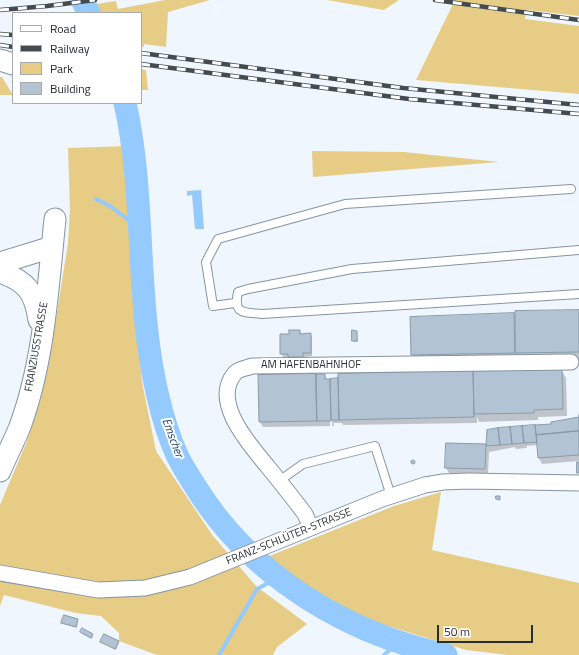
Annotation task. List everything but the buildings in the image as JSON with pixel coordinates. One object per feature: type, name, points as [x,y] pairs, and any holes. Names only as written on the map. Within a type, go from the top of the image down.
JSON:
[{"type":"street","points":[[0,60],[12,64]]},
{"type":"street","name":"FRANZIUSSTRASSE","points":[[0,471],[19,429],[29,394],[41,334],[40,303],[52,247],[55,219]]},
{"type":"street","points":[[0,263],[52,247]]},
{"type":"street","points":[[0,272],[19,281],[40,303]]},
{"type":"street","name":"AM HAFENBAHNHOF","points":[[311,528],[305,514],[240,431],[231,413],[228,399],[229,384],[236,372],[252,366],[575,364]]},
{"type":"street","name":"FRANZ-SCHLÜTER-STRASSE","points":[[0,573],[98,590],[145,588],[168,584],[190,577],[391,496],[425,485],[443,482],[579,483]]},
{"type":"lane","points":[[235,303],[213,306],[206,262],[218,239],[345,204],[572,189]]},
{"type":"lane","points":[[579,250],[352,269],[248,289],[238,292],[235,303],[237,309],[243,312],[262,314],[579,294]]},
{"type":"lane","points":[[279,481],[304,464],[375,446],[391,496]]},
{"type":"green space","points":[[165,0],[210,0],[168,12],[166,47],[144,44],[144,47],[142,46],[142,12],[94,12],[90,5],[116,1],[118,9]]},
{"type":"green space","points":[[327,0],[399,0],[384,10]]},
{"type":"green space","points":[[455,0],[579,0],[579,16],[527,10],[525,19],[579,26],[579,94],[416,80]]},
{"type":"green space","points":[[142,69],[146,70],[148,90],[142,90]]},
{"type":"green space","points":[[0,77],[2,77],[12,95],[0,95]]},
{"type":"green space","points":[[127,146],[131,264],[142,382],[156,451],[213,536],[256,586],[307,624],[277,647],[273,655],[157,655],[119,641],[119,633],[101,616],[76,613],[4,595],[0,606],[0,505],[27,441],[39,405],[49,363],[68,243],[70,209],[68,148]]},
{"type":"green space","points":[[312,151],[404,152],[499,162],[313,177]]},
{"type":"green space","points":[[441,492],[432,550],[579,583],[579,655],[508,655],[466,650],[388,626],[379,629],[344,612],[267,557],[394,506]]},
{"type":"water","points":[[201,190],[204,229],[195,229],[192,195],[187,196],[187,191]]},
{"type":"waterway","name":"Emscher","points":[[82,0],[88,12]]},
{"type":"waterway","name":"Emscher","points":[[125,104],[137,188],[144,303],[151,362],[166,426],[183,467],[217,518],[243,547],[272,573],[303,596],[372,632],[408,645],[446,655]]},
{"type":"waterway","points":[[96,199],[110,206],[139,228]]},
{"type":"waterway","points":[[219,655],[257,589],[268,583],[284,584]]},
{"type":"waterway","points":[[384,655],[399,642]]},
{"type":"railway","points":[[0,10],[95,0]]},
{"type":"railway","points":[[435,0],[579,20]]},
{"type":"railway","points":[[0,34],[12,35]]},
{"type":"railway","points":[[0,45],[12,47]]},
{"type":"railway","points":[[142,53],[403,88],[579,105]]},
{"type":"railway","points":[[142,64],[409,99],[579,114]]}]
